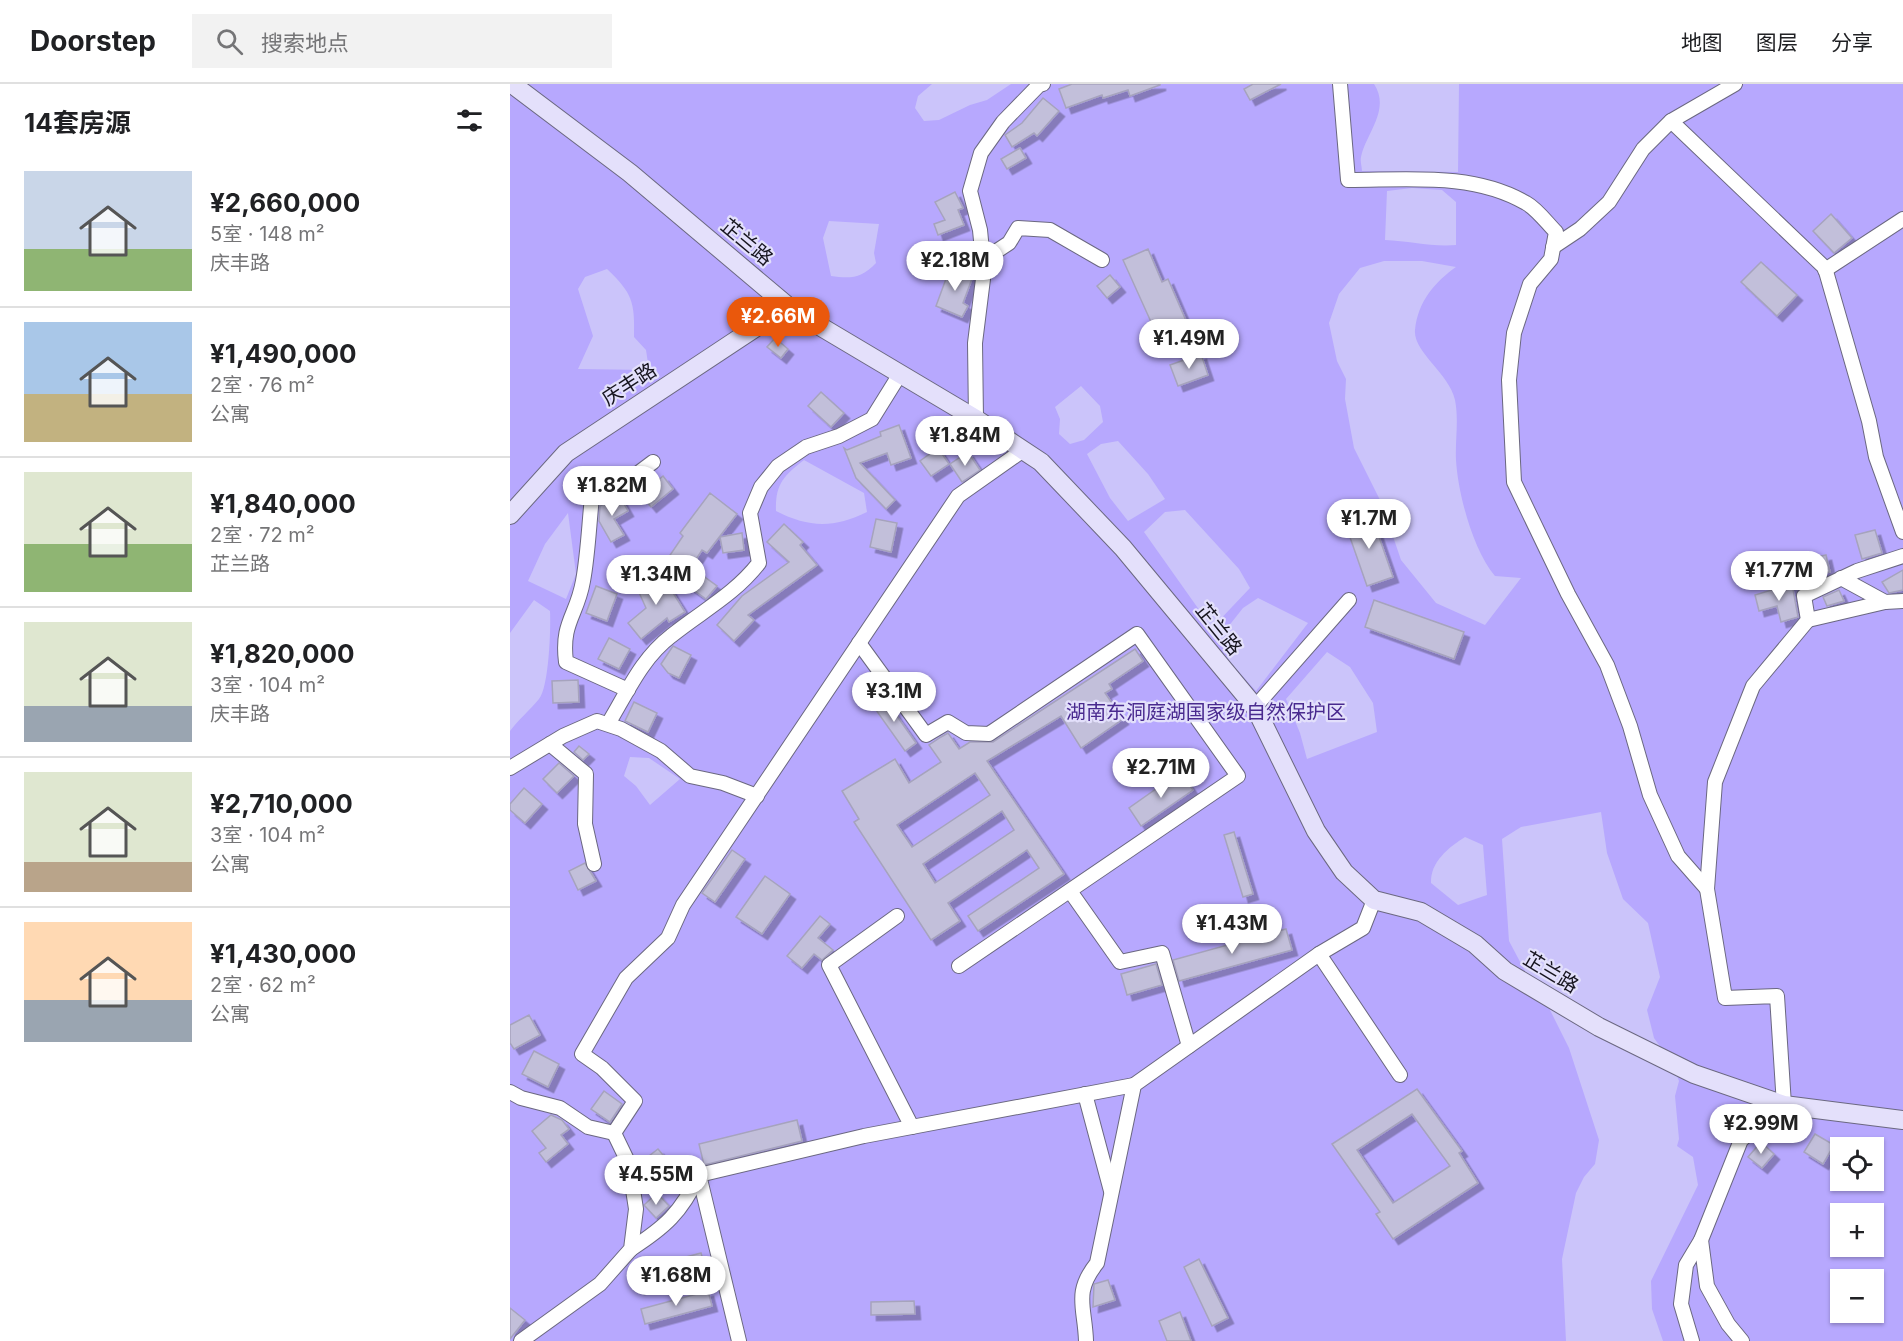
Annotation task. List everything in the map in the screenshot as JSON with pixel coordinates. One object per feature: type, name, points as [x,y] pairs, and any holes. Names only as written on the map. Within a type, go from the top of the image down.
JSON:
[{"type":"street","name":"芷兰路","points":[[512,84],[630,173],[788,306],[976,419],[1041,462],[1123,548],[1255,707],[1316,831],[1344,872],[1374,900],[1421,912],[1474,944],[1514,976],[1599,1027],[1694,1074],[1785,1105],[1903,1120]]},
{"type":"street","points":[[976,419],[975,343],[983,260],[980,230],[970,191],[981,153],[1003,122],[1038,85],[1043,84]]},
{"type":"street","points":[[1340,84],[1348,180],[1427,179],[1478,183],[1527,203],[1556,232],[1551,260],[1530,284],[1514,333],[1509,380],[1514,482],[1568,594],[1607,665],[1630,726],[1650,795],[1678,856],[1707,889]]},
{"type":"street","points":[[1553,247],[1580,229],[1609,202],[1643,149],[1671,121],[1735,84]]},
{"type":"street","points":[[1671,121],[1825,270],[1869,421],[1876,457],[1903,532]]},
{"type":"street","points":[[1825,270],[1903,219]]},
{"type":"street","points":[[983,260],[1009,243],[1018,228],[1050,230],[1102,260]]},
{"type":"street","name":"庆丰路","points":[[510,515],[566,453],[788,306]]},
{"type":"street","points":[[608,724],[642,664],[670,636],[718,604],[744,582],[759,563],[750,513],[761,487],[778,466],[806,447],[839,436],[872,419],[900,374]]},
{"type":"street","points":[[614,1133],[635,1101],[603,1068],[582,1054],[626,978],[668,938],[683,905],[958,496],[1022,451]]},
{"type":"street","points":[[628,690],[566,662],[564,643],[566,627],[583,582],[592,497],[637,474],[653,462]]},
{"type":"street","points":[[1808,620],[1804,596],[1841,578],[1903,556]]},
{"type":"street","points":[[1841,578],[1885,602]]},
{"type":"street","points":[[1255,707],[1349,600]]},
{"type":"street","points":[[1692,1341],[1680,1305],[1686,1265],[1701,1240],[1741,1140],[1785,1105],[1777,996],[1725,998],[1707,889],[1715,782],[1753,686],[1808,620],[1885,602],[1903,601]]},
{"type":"street","points":[[860,643],[926,735],[948,722],[966,733],[989,734],[1137,634],[1238,776],[959,966]]},
{"type":"street","points":[[510,768],[516,758],[597,721],[608,724],[661,751],[690,776],[723,783],[757,796]]},
{"type":"street","points":[[550,744],[586,774],[585,824],[594,864]]},
{"type":"street","points":[[1070,891],[1120,962],[1162,953],[1189,1046]]},
{"type":"street","points":[[699,1176],[912,1127],[1134,1085],[1319,954],[1363,928],[1374,900]]},
{"type":"street","points":[[897,916],[829,964],[912,1127]]},
{"type":"street","points":[[1319,954],[1400,1075]]},
{"type":"street","points":[[1086,1341],[1080,1299],[1086,1277],[1097,1263],[1134,1085]]},
{"type":"street","points":[[510,1092],[521,1098],[560,1108],[588,1127],[614,1133]]},
{"type":"street","points":[[1085,1094],[1112,1193]]},
{"type":"street","points":[[614,1133],[629,1164],[636,1209],[630,1249]]},
{"type":"street","points":[[521,1341],[600,1284],[630,1249],[664,1227],[689,1197],[699,1176]]},
{"type":"street","points":[[699,1176],[739,1341]]},
{"type":"street","points":[[1701,1240],[1707,1286],[1728,1324],[1742,1341]]},
{"type":"green space","name":"湖南东洞庭湖国家级自然保护区","points":[[510,84],[1903,84],[1903,1341],[510,1341]]},
{"type":"shaded area","points":[[932,84],[1011,84],[987,100],[970,105],[939,120],[924,121],[915,108],[918,96]]},
{"type":"shaded area","points":[[1374,84],[1459,84],[1458,172],[1362,171],[1361,157],[1379,112],[1379,94]]},
{"type":"shaded area","points":[[1412,188],[1442,190],[1456,202],[1456,245],[1385,240],[1387,191]]},
{"type":"shaded area","points":[[829,221],[879,224],[874,253],[876,263],[866,272],[856,276],[831,276],[823,238]]},
{"type":"shaded area","points":[[1384,261],[1422,261],[1456,267],[1429,293],[1420,310],[1415,330],[1416,338],[1425,355],[1446,381],[1455,400],[1457,474],[1463,505],[1480,552],[1495,576],[1521,578],[1485,625],[1436,603],[1401,560],[1382,504],[1354,448],[1345,399],[1346,379],[1337,361],[1329,323],[1339,294],[1360,268]]},
{"type":"shaded area","points":[[607,269],[622,285],[630,298],[634,315],[634,337],[646,350],[649,370],[578,369],[593,336],[578,289],[585,277]]},
{"type":"shaded area","points":[[1081,386],[1100,406],[1103,422],[1084,440],[1070,444],[1059,434],[1060,419],[1055,407]]},
{"type":"shaded area","points":[[1118,441],[1148,474],[1165,499],[1128,521],[1110,498],[1087,454],[1101,444]]},
{"type":"shaded area","points":[[804,460],[864,493],[867,512],[844,521],[822,524],[800,521],[776,511],[777,494],[782,482]]},
{"type":"shaded area","points":[[1185,510],[1239,569],[1250,588],[1212,628],[1144,532],[1165,512]]},
{"type":"shaded area","points":[[568,513],[576,574],[566,599],[528,581],[545,544]]},
{"type":"shaded area","points":[[1258,598],[1308,623],[1256,691],[1228,660],[1224,632],[1243,608]]},
{"type":"shaded area","points":[[534,600],[550,611],[550,643],[545,683],[539,699],[510,731],[510,633]]},
{"type":"shaded area","points":[[1327,652],[1350,667],[1373,703],[1377,732],[1307,759],[1300,733],[1286,699]]},
{"type":"shaded area","points":[[630,757],[649,758],[680,779],[650,805],[636,786],[624,776]]},
{"type":"shaded area","points":[[1601,812],[1607,853],[1623,899],[1648,923],[1660,977],[1647,1010],[1654,1038],[1672,1063],[1679,1081],[1675,1096],[1679,1139],[1677,1146],[1693,1157],[1698,1185],[1651,1281],[1652,1309],[1663,1341],[1566,1341],[1562,1259],[1576,1193],[1584,1177],[1595,1164],[1599,1140],[1569,1048],[1545,1000],[1527,975],[1509,941],[1502,839],[1521,827]]},
{"type":"shaded area","points":[[1465,837],[1483,845],[1487,895],[1458,905],[1431,883],[1437,862],[1453,845]]},
{"type":"building","points":[[1072,84],[1160,85],[1130,96],[1128,90],[1103,98],[1102,95],[1066,108],[1059,89]]},
{"type":"building","points":[[1253,84],[1281,84],[1250,100],[1244,89]]},
{"type":"building","points":[[1043,98],[1059,111],[1037,136],[1034,133],[1012,147],[1005,135],[1022,123]]},
{"type":"building","points":[[1020,148],[1026,158],[1007,169],[1001,159]]},
{"type":"building","points":[[955,192],[963,208],[958,210],[964,225],[938,235],[934,224],[945,220],[935,202]]},
{"type":"building","points":[[1831,214],[1852,238],[1834,253],[1813,231]]},
{"type":"building","points":[[1148,249],[1162,282],[1168,279],[1190,330],[1161,344],[1123,260]]},
{"type":"building","points":[[1761,262],[1797,295],[1777,316],[1741,282]]},
{"type":"building","points":[[950,268],[973,276],[963,303],[968,306],[962,317],[936,306]]},
{"type":"building","points":[[1110,275],[1120,287],[1107,298],[1097,286]]},
{"type":"building","points":[[775,338],[788,349],[781,358],[767,347]]},
{"type":"building","points":[[1201,354],[1208,375],[1178,386],[1170,365]]},
{"type":"building","points":[[821,392],[844,413],[831,427],[808,406]]},
{"type":"building","points":[[899,425],[911,458],[891,465],[887,453],[860,463],[895,500],[886,509],[856,478],[844,448],[847,450],[881,436],[880,432]]},
{"type":"building","points":[[938,448],[949,464],[931,476],[920,461]]},
{"type":"building","points":[[968,452],[980,470],[962,482],[950,464]]},
{"type":"building","points":[[663,476],[673,489],[651,507],[641,495]]},
{"type":"building","points":[[710,493],[737,514],[707,553],[702,550],[691,567],[717,586],[706,599],[662,567],[683,536],[680,533]]},
{"type":"building","points":[[619,495],[628,511],[614,519],[624,535],[611,542],[599,521],[600,506]]},
{"type":"building","points":[[1371,514],[1393,577],[1367,586],[1345,523]]},
{"type":"building","points":[[876,519],[897,523],[891,552],[870,547]]},
{"type":"building","points":[[784,524],[803,542],[800,545],[817,565],[748,615],[754,620],[734,641],[717,625],[742,596],[789,562],[767,542]]},
{"type":"building","points":[[1875,530],[1882,553],[1862,559],[1855,535]]},
{"type":"building","points":[[742,533],[744,550],[723,553],[720,537]]},
{"type":"building","points":[[1826,555],[1830,572],[1803,578],[1800,561]]},
{"type":"building","points":[[1903,570],[1903,590],[1889,593],[1882,582]]},
{"type":"building","points":[[660,572],[685,612],[669,622],[667,618],[641,639],[628,623],[646,608],[637,588],[653,575],[655,579]]},
{"type":"building","points":[[1792,584],[1798,617],[1781,622],[1777,606],[1759,611],[1755,595]]},
{"type":"building","points":[[596,586],[617,594],[607,621],[586,613]]},
{"type":"building","points":[[1839,590],[1844,601],[1827,606],[1823,597]]},
{"type":"building","points":[[1374,600],[1464,632],[1454,659],[1365,627]]},
{"type":"building","points":[[609,638],[630,649],[619,669],[598,659]]},
{"type":"building","points":[[673,646],[691,655],[679,678],[668,673],[661,664]]},
{"type":"building","points":[[1135,649],[1143,661],[1109,684],[1112,689],[1105,693],[1123,719],[1081,748],[1061,716],[987,761],[1064,874],[978,931],[968,916],[1039,868],[1027,850],[948,903],[960,921],[931,940],[854,822],[859,819],[842,791],[895,759],[909,783],[941,762],[929,745],[948,733],[959,749],[970,742],[993,742]],"holes":[[[975,773],[990,795],[912,847],[897,825]],[[1002,811],[1014,830],[935,883],[923,864]]]},
{"type":"building","points":[[578,680],[579,702],[553,703],[552,681]]},
{"type":"building","points":[[882,695],[916,743],[905,751],[871,703]]},
{"type":"building","points":[[634,702],[657,713],[648,732],[625,721]]},
{"type":"building","points":[[579,746],[589,754],[583,760],[574,752]]},
{"type":"building","points":[[559,763],[574,776],[557,793],[543,779]]},
{"type":"building","points":[[1180,772],[1193,790],[1141,826],[1129,808]]},
{"type":"building","points":[[524,788],[542,804],[525,823],[510,810],[510,804]]},
{"type":"building","points":[[1234,832],[1253,894],[1243,897],[1224,835]]},
{"type":"building","points":[[732,850],[745,859],[715,902],[702,893]]},
{"type":"building","points":[[585,863],[596,881],[578,890],[569,871]]},
{"type":"building","points":[[765,876],[790,894],[762,934],[736,917]]},
{"type":"building","points":[[820,916],[830,924],[818,938],[833,950],[822,960],[814,954],[802,968],[787,956]]},
{"type":"building","points":[[1286,929],[1292,950],[1179,981],[1173,960]]},
{"type":"building","points":[[1156,964],[1162,985],[1127,995],[1121,974]]},
{"type":"building","points":[[529,1015],[540,1035],[514,1049],[510,1043],[510,1025]]},
{"type":"building","points":[[534,1051],[559,1064],[548,1087],[522,1074]]},
{"type":"building","points":[[1417,1089],[1462,1151],[1459,1153],[1478,1183],[1393,1239],[1376,1214],[1380,1212],[1332,1144]],"holes":[[[1412,1114],[1450,1166],[1393,1203],[1357,1150]]]},
{"type":"building","points":[[604,1091],[622,1104],[610,1122],[591,1109]]},
{"type":"building","points":[[551,1115],[562,1120],[569,1129],[561,1135],[568,1144],[546,1162],[539,1153],[546,1148],[532,1131]]},
{"type":"building","points":[[797,1120],[802,1141],[704,1165],[699,1144]]},
{"type":"building","points":[[1815,1134],[1830,1143],[1830,1152],[1823,1164],[1804,1152]]},
{"type":"building","points":[[1761,1142],[1774,1154],[1762,1168],[1748,1157]]},
{"type":"building","points":[[658,1149],[673,1167],[655,1182],[640,1163]]},
{"type":"building","points":[[657,1193],[669,1206],[656,1218],[644,1205]]},
{"type":"building","points":[[701,1253],[706,1270],[639,1289],[634,1271]]},
{"type":"building","points":[[1199,1259],[1228,1318],[1212,1326],[1184,1267]]},
{"type":"building","points":[[1108,1280],[1115,1300],[1093,1307],[1094,1284]]},
{"type":"building","points":[[708,1291],[712,1306],[645,1324],[641,1309]]},
{"type":"building","points":[[914,1301],[915,1314],[871,1315],[871,1302]]},
{"type":"building","points":[[510,1308],[525,1320],[510,1339]]},
{"type":"building","points":[[1180,1312],[1191,1341],[1167,1341],[1159,1321]]}]
